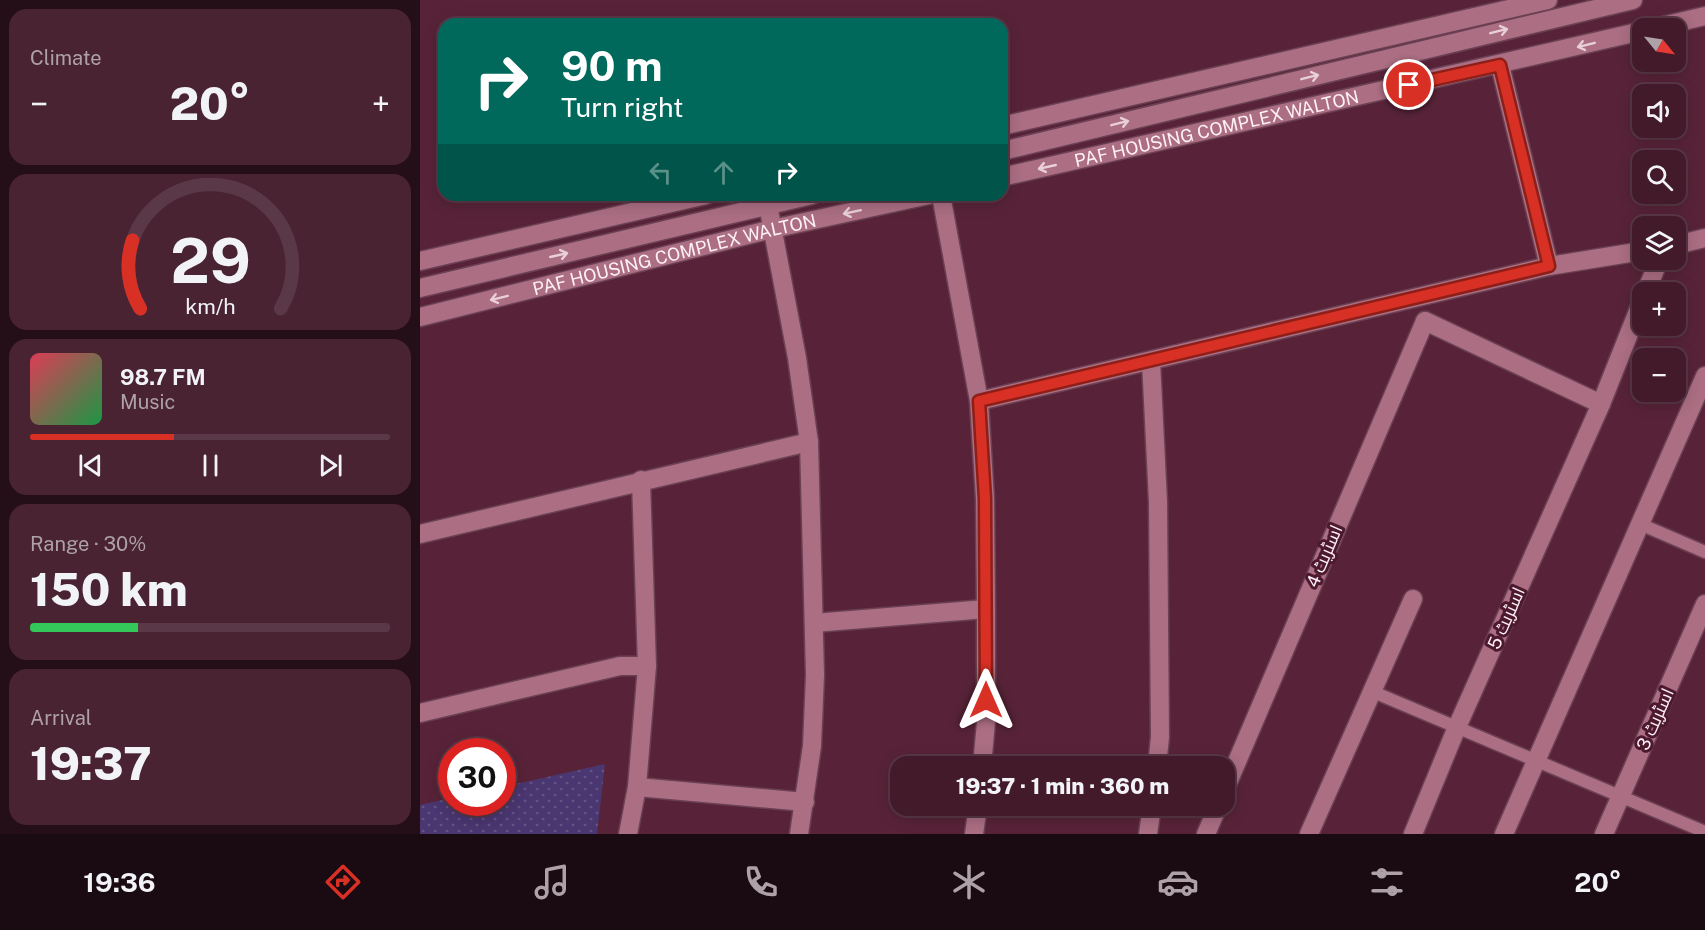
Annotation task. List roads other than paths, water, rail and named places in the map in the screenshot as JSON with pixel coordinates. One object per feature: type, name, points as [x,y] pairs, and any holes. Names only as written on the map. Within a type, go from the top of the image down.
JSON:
[{"type":"street","points":[[1008,125],[1548,0]]},
{"type":"street","name":"PAF HOUSING COMPLEX WALTON","points":[[1008,150],[1633,0]]},
{"type":"street","points":[[1686,20],[1705,16]]},
{"type":"street","name":"PAF HOUSING COMPLEX WALTON","points":[[1008,176],[1632,34]]},
{"type":"street","points":[[1500,65],[1549,266]]},
{"type":"street","points":[[420,261],[680,201]]},
{"type":"street","name":"PAF HOUSING COMPLEX WALTON","points":[[420,288],[786,201]]},
{"type":"street","name":"PAF HOUSING COMPLEX WALTON","points":[[420,317],[772,230],[902,201]]},
{"type":"street","points":[[942,201],[979,401],[985,499],[986,722],[983,756]]},
{"type":"street","points":[[768,205],[797,358],[809,442],[814,623],[812,746],[800,834]]},
{"type":"street","points":[[1686,243],[1705,238]]},
{"type":"street","points":[[979,401],[1422,298],[1549,266],[1632,253]]},
{"type":"street","points":[[1422,298],[1425,321],[1601,404]]},
{"type":"street","name":"اسٹریٹ 4","points":[[1235,766],[1425,321]]},
{"type":"street","name":"اسٹریٹ 5","points":[[1413,834],[1457,728],[1601,404],[1632,326]]},
{"type":"street","points":[[1151,361],[1158,502],[1160,737],[1158,756]]},
{"type":"street","points":[[1504,834],[1705,376]]},
{"type":"street","points":[[420,534],[809,442]]},
{"type":"street","points":[[628,834],[637,787],[647,666],[641,480]]},
{"type":"street","points":[[1309,834],[1413,599]]},
{"type":"street","name":"اسٹریٹ 3","points":[[1604,834],[1705,604]]},
{"type":"street","points":[[814,623],[986,609]]},
{"type":"street","points":[[420,713],[620,666],[647,666]]},
{"type":"street","points":[[637,787],[805,802]]},
{"type":"street","points":[[974,834],[977,816]]},
{"type":"street","points":[[1148,834],[1151,816]]},
{"type":"street","points":[[1206,834],[1214,816]]},
{"type":"lane","points":[[1640,524],[1705,552]]},
{"type":"lane","points":[[1371,691],[1705,832]]}]
